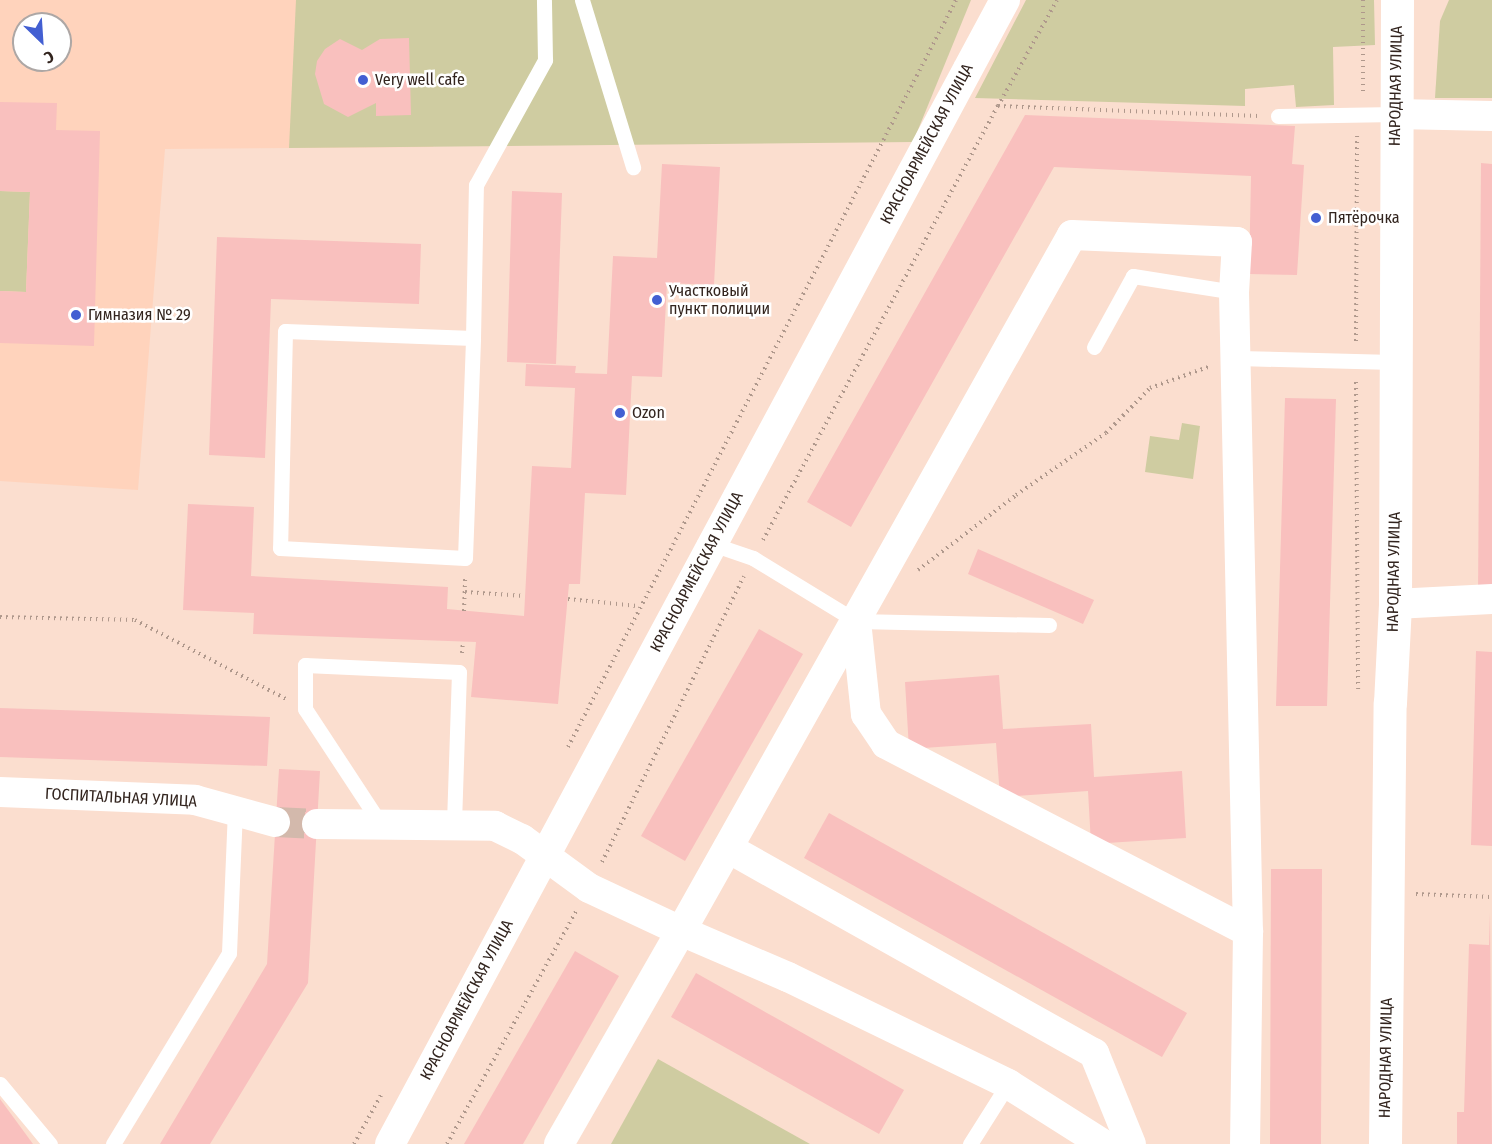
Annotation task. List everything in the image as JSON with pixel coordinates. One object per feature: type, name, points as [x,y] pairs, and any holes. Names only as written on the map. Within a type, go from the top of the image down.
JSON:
[{"type":"street","name":"КРАСНОАРМЕЙСКАЯ УЛИЦА","points":[[390,1144],[1005,0]]},
{"type":"street","name":"НАРОДНАЯ УЛИЦА","points":[[1385,1144],[1395,604],[1393,362],[1397,0]]},
{"type":"street","points":[[1396,114],[1492,116]]},
{"type":"street","points":[[559,1144],[1072,235],[1237,242],[1234,292],[1238,358],[1248,932],[1245,1144]]},
{"type":"street","points":[[1395,604],[1492,599]]},
{"type":"street","points":[[856,621],[866,714],[886,744],[1248,932]]},
{"type":"street","name":"ГОСПИТАЛЬНАЯ УЛИЦА","points":[[0,792],[195,800],[275,822]]},
{"type":"street","points":[[317,824],[495,826],[522,839],[589,888],[788,977],[1008,1084],[1102,1144]]},
{"type":"street","points":[[728,848],[1094,1053],[1131,1144]]},
{"type":"lane","points":[[473,338],[285,331],[279,548],[465,558],[473,338],[476,185],[545,60],[544,0]]},
{"type":"lane","points":[[582,0],[633,167]]},
{"type":"lane","points":[[1278,116],[1396,114]]},
{"type":"lane","points":[[1094,347],[1133,276],[1234,292]]},
{"type":"lane","points":[[1238,358],[1356,363],[1393,362]]},
{"type":"lane","points":[[712,544],[753,558],[856,621],[1049,626]]},
{"type":"lane","points":[[380,823],[305,709],[305,665],[459,672],[454,825]]},
{"type":"lane","points":[[113,1144],[229,953],[235,811]]},
{"type":"lane","points":[[0,1084],[50,1144]]},
{"type":"lane","points":[[970,1144],[1008,1084]]},
{"type":"path","points":[[564,754],[638,606],[956,0]]},
{"type":"path","points":[[447,1144],[589,888],[753,558],[1057,0]]},
{"type":"path","points":[[1358,694],[1356,363],[1363,0]]},
{"type":"path","points":[[998,106],[1278,116]]},
{"type":"path","points":[[912,574],[1016,495],[1106,433],[1150,387],[1238,358]]},
{"type":"path","points":[[464,611],[465,558]]},
{"type":"path","points":[[465,592],[524,596]]},
{"type":"path","points":[[568,599],[638,606]]},
{"type":"path","points":[[0,617],[135,620],[305,709]]},
{"type":"path","points":[[1388,893],[1490,897]]},
{"type":"path","points":[[354,1144],[382,1093]]},
{"type":"shaded area","name":"Гимназия № 29","points":[[0,0],[439,0],[433,147],[165,149],[138,490],[0,481]]},
{"type":"shaded area","points":[[296,0],[971,0],[913,142],[289,148]]},
{"type":"shaded area","points":[[1026,0],[1374,0],[1375,45],[1333,47],[1334,105],[1296,107],[1294,85],[1245,89],[1245,106],[975,98]]},
{"type":"shaded area","points":[[1449,0],[1492,0],[1492,98],[1435,98],[1440,21]]},
{"type":"shaded area","points":[[0,191],[30,192],[26,292],[0,291]]},
{"type":"shaded area","points":[[1182,423],[1200,426],[1193,479],[1145,472],[1150,436],[1179,440]]},
{"type":"shaded area","points":[[658,1059],[810,1144],[611,1144]]},
{"type":"building","name":"Very well cafe","points":[[409,38],[411,115],[376,116],[376,103],[348,117],[324,104],[315,74],[317,61],[325,49],[340,39],[362,50],[380,39]]},
{"type":"building","name":"Гимназия № 29","points":[[0,102],[57,103],[56,130],[100,131],[94,346],[0,343],[0,291],[26,292],[30,192],[0,191]]},
{"type":"building","points":[[1025,115],[1295,126],[1292,164],[1304,165],[1297,275],[1249,274],[1251,176],[1054,167],[851,527],[807,502]]},
{"type":"building","points":[[1481,163],[1492,164],[1492,600],[1478,600]]},
{"type":"building","points":[[662,164],[720,167],[714,285],[667,283],[662,377],[632,376],[626,495],[585,493],[580,584],[569,584],[558,704],[471,697],[476,642],[253,634],[254,613],[183,610],[188,504],[254,507],[251,576],[448,587],[447,609],[524,616],[532,466],[571,468],[575,388],[525,386],[526,364],[576,366],[575,373],[607,374],[613,256],[657,258]]},
{"type":"building","points":[[512,191],[562,193],[556,364],[507,362]]},
{"type":"building","points":[[217,237],[421,244],[419,304],[271,299],[265,458],[209,455]]},
{"type":"building","points":[[1285,398],[1336,399],[1327,706],[1276,706]]},
{"type":"building","points":[[978,549],[1094,600],[1083,624],[968,574]]},
{"type":"building","points":[[759,629],[803,654],[685,861],[641,836]]},
{"type":"building","points":[[1476,651],[1492,652],[1492,846],[1471,845]]},
{"type":"building","points":[[999,675],[1003,729],[1091,724],[1094,777],[1182,771],[1186,838],[1091,844],[1088,791],[1000,797],[996,743],[909,749],[905,682]]},
{"type":"building","points":[[0,708],[270,717],[267,766],[0,757]]},
{"type":"building","points":[[279,769],[320,771],[308,983],[210,1144],[160,1144],[267,964]]},
{"type":"building","points":[[829,813],[1187,1013],[1162,1057],[804,858]]},
{"type":"building","points":[[1271,869],[1322,869],[1321,1144],[1270,1144]]},
{"type":"building","points":[[1490,912],[1492,1144],[1457,1144],[1457,1112],[1464,1112],[1469,944],[1489,945]]},
{"type":"building","points":[[575,951],[619,976],[523,1144],[464,1144]]},
{"type":"building","points":[[696,973],[904,1090],[879,1134],[671,1017]]},
{"type":"building","points":[[0,1099],[33,1144],[0,1144]]},
{"type":"tunnel","points":[[275,822],[317,824]]},
{"type":"place","name":"Very well cafe","points":[[363,80]]},
{"type":"place","name":"Пятёрочка","points":[[1316,218]]},
{"type":"place","name":"Участковый пункт полиции","points":[[657,300]]},
{"type":"place","name":"Гимназия № 29","points":[[76,315]]},
{"type":"place","name":"Ozon","points":[[620,413]]}]
